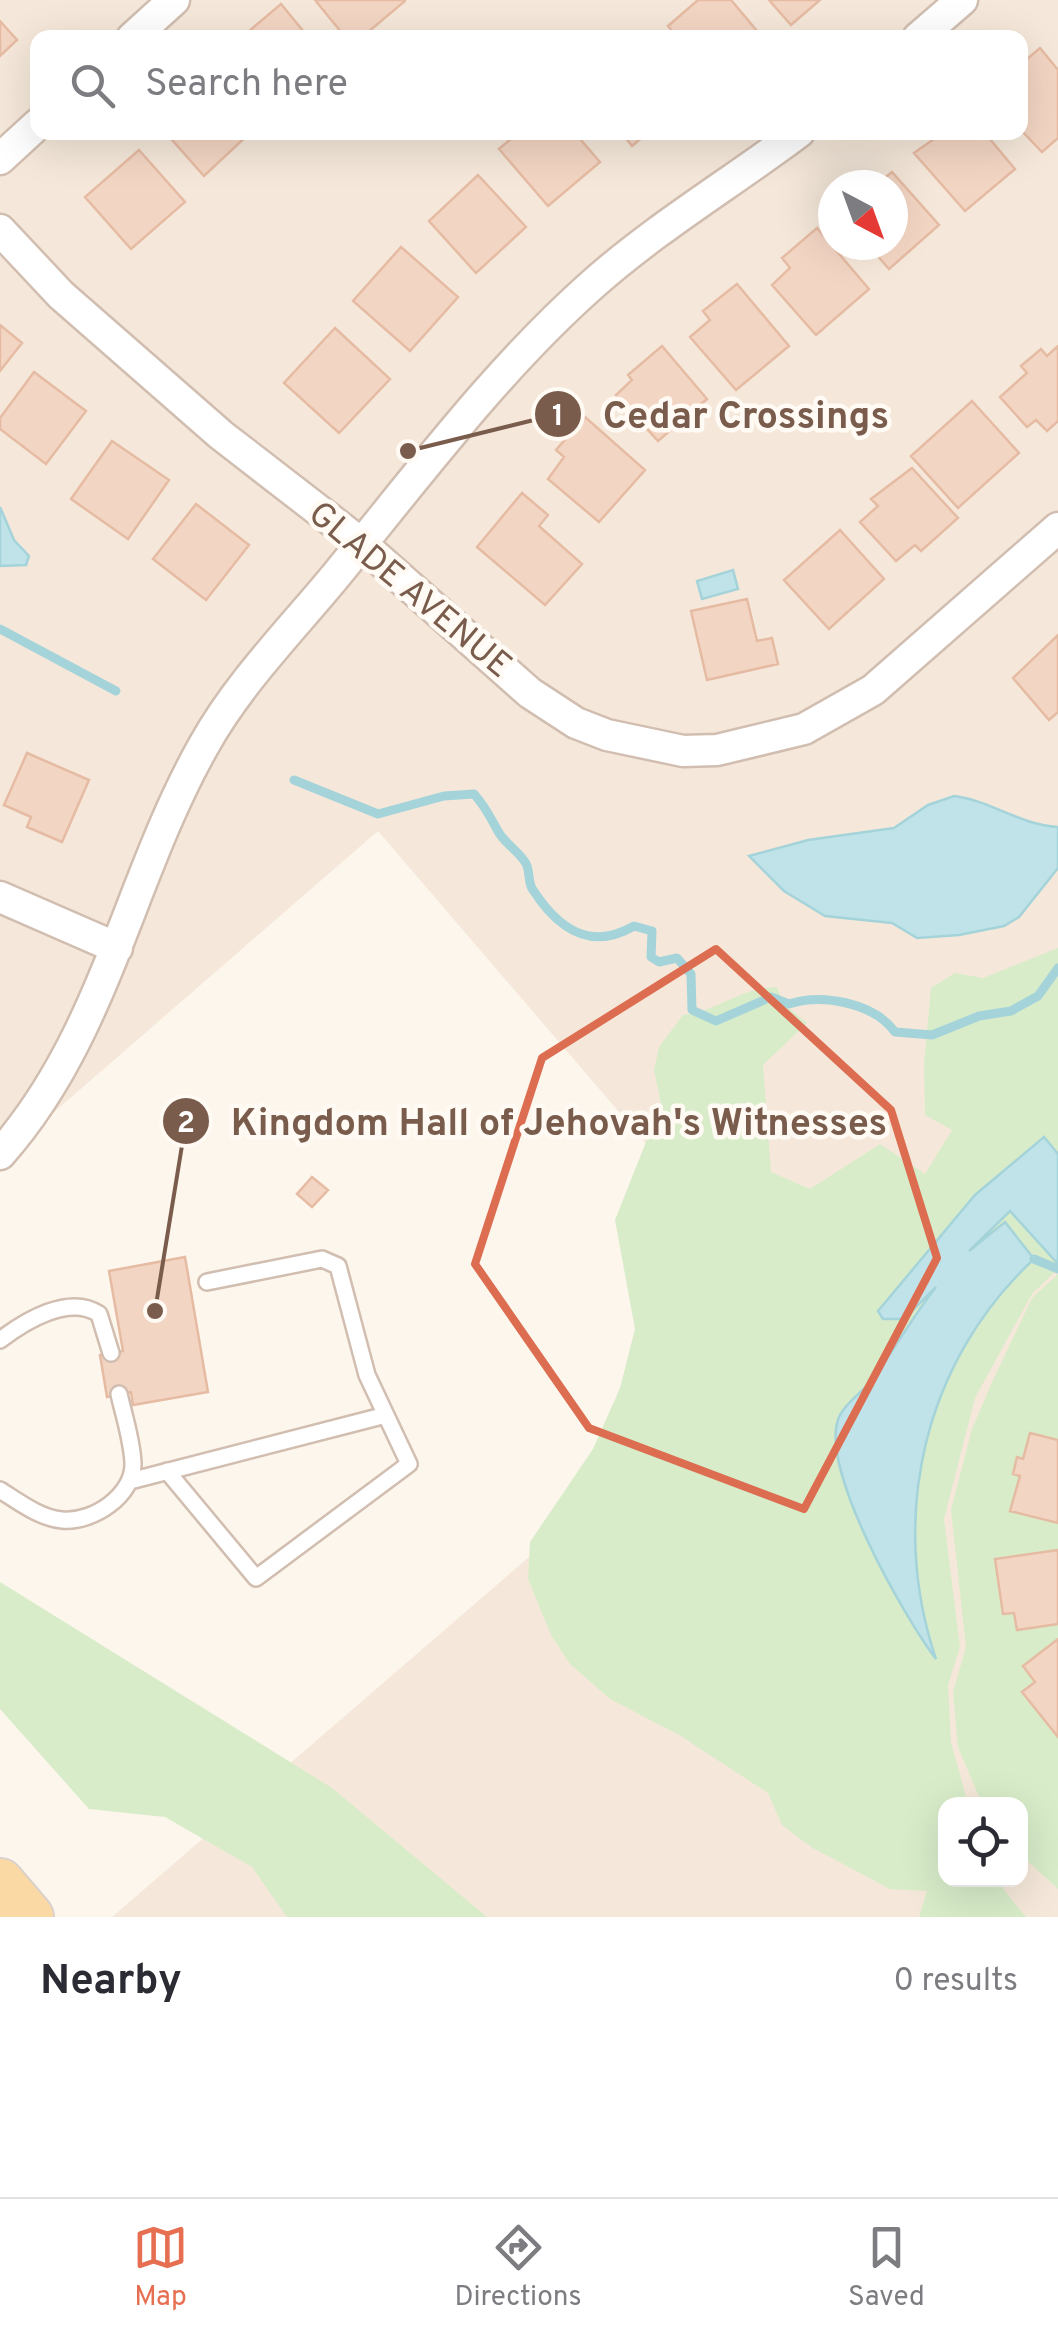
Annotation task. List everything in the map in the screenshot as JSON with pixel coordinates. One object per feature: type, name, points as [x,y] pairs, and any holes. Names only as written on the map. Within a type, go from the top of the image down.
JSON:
[{"type":"main road","points":[[0,1883],[29,1917]]},
{"type":"street","points":[[141,30],[174,0]]},
{"type":"street","points":[[927,30],[962,0]]},
{"type":"street","points":[[0,158],[30,131]]},
{"type":"street","points":[[0,1154],[64,1067],[102,990],[171,807],[206,740],[504,374],[572,303],[672,222],[788,140]]},
{"type":"street","name":"GLADE AVENUE","points":[[0,230],[61,295],[221,435],[362,544],[530,694],[576,723],[620,738],[683,751],[745,746],[834,715],[886,678],[1058,528]]},
{"type":"street","points":[[0,897],[117,948]]},
{"type":"lane","points":[[168,1471],[256,1578],[409,1464],[367,1376],[338,1266],[322,1259],[206,1282]]},
{"type":"lane","points":[[0,1340],[35,1318],[76,1306],[99,1314],[111,1353]]},
{"type":"lane","points":[[0,1490],[38,1512],[74,1520],[119,1497],[130,1480],[133,1464],[119,1394]]},
{"type":"lane","points":[[130,1480],[386,1415]]},
{"type":"highlighted area","points":[[716,949],[891,1110],[937,1258],[804,1509],[589,1428],[475,1264],[542,1058]]},
{"type":"shaded area","points":[[0,0],[1058,0],[1058,1917],[112,1917],[800,1323],[378,831],[0,1159]]},
{"type":"green space","points":[[1058,948],[1058,1269],[1032,1294],[975,1398],[944,1519],[960,1647],[948,1685],[951,1742],[966,1797],[938,1797],[938,1887],[1002,1887],[1026,1917],[919,1917],[927,1891],[890,1889],[811,1847],[782,1825],[768,1793],[679,1735],[610,1699],[570,1664],[551,1635],[528,1579],[530,1542],[593,1449],[620,1388],[635,1329],[615,1220],[661,1104],[654,1070],[659,1047],[683,1015],[751,991],[777,987],[783,1003],[807,1023],[763,1065],[771,1172],[810,1189],[880,1144],[925,1174],[952,1130],[925,1115],[924,1063],[931,988],[955,973],[983,978]]},
{"type":"green space","points":[[1058,1274],[1058,1889],[1028,1861],[1028,1797],[979,1797],[958,1747],[953,1692],[966,1647],[951,1510],[972,1429],[1032,1298]]},
{"type":"green space","points":[[0,1582],[332,1788],[487,1917],[287,1917],[252,1867],[165,1817],[89,1809],[0,1709]]},
{"type":"water","points":[[0,507],[14,540],[29,556],[26,565],[0,566]]},
{"type":"water","points":[[733,570],[738,589],[702,599],[697,581]]},
{"type":"water","points":[[954,796],[1058,827],[1058,868],[1019,917],[1004,926],[917,938],[892,923],[825,916],[784,891],[749,856],[808,840],[894,828],[928,805]]},
{"type":"water","points":[[1044,1137],[1058,1154],[1058,1264],[1010,1211],[969,1251],[1005,1222],[1034,1259],[996,1300],[966,1345],[942,1393],[926,1444],[917,1497],[916,1551],[922,1605],[936,1659],[885,1576],[851,1502],[836,1438],[840,1415],[876,1375],[936,1287],[904,1319],[883,1319],[878,1311],[975,1195]]},
{"type":"building","points":[[315,0],[405,1],[371,30],[339,30]]},
{"type":"building","points":[[698,0],[731,0],[756,30],[671,30],[668,26]]},
{"type":"building","points":[[769,0],[820,0],[791,25]]},
{"type":"building","points":[[281,4],[302,30],[250,30]]},
{"type":"building","points":[[0,21],[17,40],[0,56]]},
{"type":"building","points":[[1040,48],[1058,70],[1058,138],[1042,152],[1028,137],[1028,58]]},
{"type":"building","points":[[172,140],[242,140],[204,176]]},
{"type":"building","points":[[510,140],[581,140],[600,162],[548,206],[499,149]]},
{"type":"building","points":[[933,140],[991,140],[1015,169],[965,211],[914,153]]},
{"type":"building","points":[[139,150],[185,202],[131,249],[85,197]]},
{"type":"building","points":[[478,175],[526,227],[476,273],[429,221]]},
{"type":"building","points":[[908,190],[939,225],[908,252]]},
{"type":"building","points":[[817,228],[818,260],[844,260],[869,289],[816,335],[772,285],[790,268],[782,258]]},
{"type":"building","points":[[401,247],[458,297],[410,351],[353,301]]},
{"type":"building","points":[[881,260],[899,260],[889,269]]},
{"type":"building","points":[[737,284],[789,346],[736,390],[690,337],[710,320],[703,311]]},
{"type":"building","points":[[0,325],[22,343],[0,371]]},
{"type":"building","points":[[335,328],[390,379],[339,433],[284,383]]},
{"type":"building","points":[[662,346],[707,399],[658,441],[616,395],[632,380],[628,375]]},
{"type":"building","points":[[1058,346],[1058,421],[1047,431],[1036,420],[1027,427],[1000,397],[1027,373],[1021,366],[1041,349],[1047,356]]},
{"type":"building","points":[[34,372],[86,411],[46,464],[0,429],[0,418]]},
{"type":"building","points":[[972,401],[1019,453],[958,508],[911,456]]},
{"type":"building","points":[[585,417],[645,470],[599,522],[548,479],[564,457],[556,450]]},
{"type":"building","points":[[112,441],[169,480],[128,539],[71,499]]},
{"type":"building","points":[[912,468],[958,518],[921,551],[915,545],[896,561],[860,522],[878,506],[871,499]]},
{"type":"building","points":[[522,493],[548,515],[539,526],[582,564],[545,605],[477,547]]},
{"type":"building","points":[[196,504],[249,545],[206,600],[153,559]]},
{"type":"building","points":[[840,530],[884,579],[829,629],[784,580]]},
{"type":"building","points":[[747,599],[757,641],[772,638],[778,664],[707,680],[691,611]]},
{"type":"building","points":[[1058,635],[1058,712],[1049,720],[1013,678]]},
{"type":"building","points":[[27,753],[89,780],[62,842],[27,827],[31,817],[4,805]]},
{"type":"building","points":[[312,1177],[328,1190],[312,1207],[297,1194]]},
{"type":"building","points":[[185,1257],[208,1392],[133,1405],[131,1392],[107,1397],[100,1355],[123,1351],[109,1271]]},
{"type":"building","points":[[1030,1433],[1058,1440],[1058,1523],[1010,1511],[1020,1476],[1013,1474],[1017,1457],[1023,1459]]},
{"type":"building","points":[[1058,1550],[1058,1624],[1017,1630],[1014,1613],[1003,1614],[995,1559]]},
{"type":"building","points":[[1058,1639],[1058,1737],[1022,1692],[1035,1682],[1023,1666]]},
{"type":"waterway","points":[[0,629],[116,691]]},
{"type":"waterway","points":[[294,780],[378,814],[444,796],[474,794],[502,837],[525,862],[531,887],[554,916],[565,926],[590,936],[604,937],[634,926],[652,931],[651,957],[659,962],[677,958],[691,974],[692,1010],[716,1021],[771,997],[789,1004],[832,1000],[861,1007],[895,1032],[932,1035],[979,1016],[1011,1011],[1038,996],[1058,968]]},
{"type":"waterway","points":[[1034,1259],[1058,1269]]},
{"type":"place","name":"Cedar Crossings","points":[[408,451]]},
{"type":"place","name":"Kingdom Hall of Jehovah's Witnesses","points":[[155,1311]]}]
